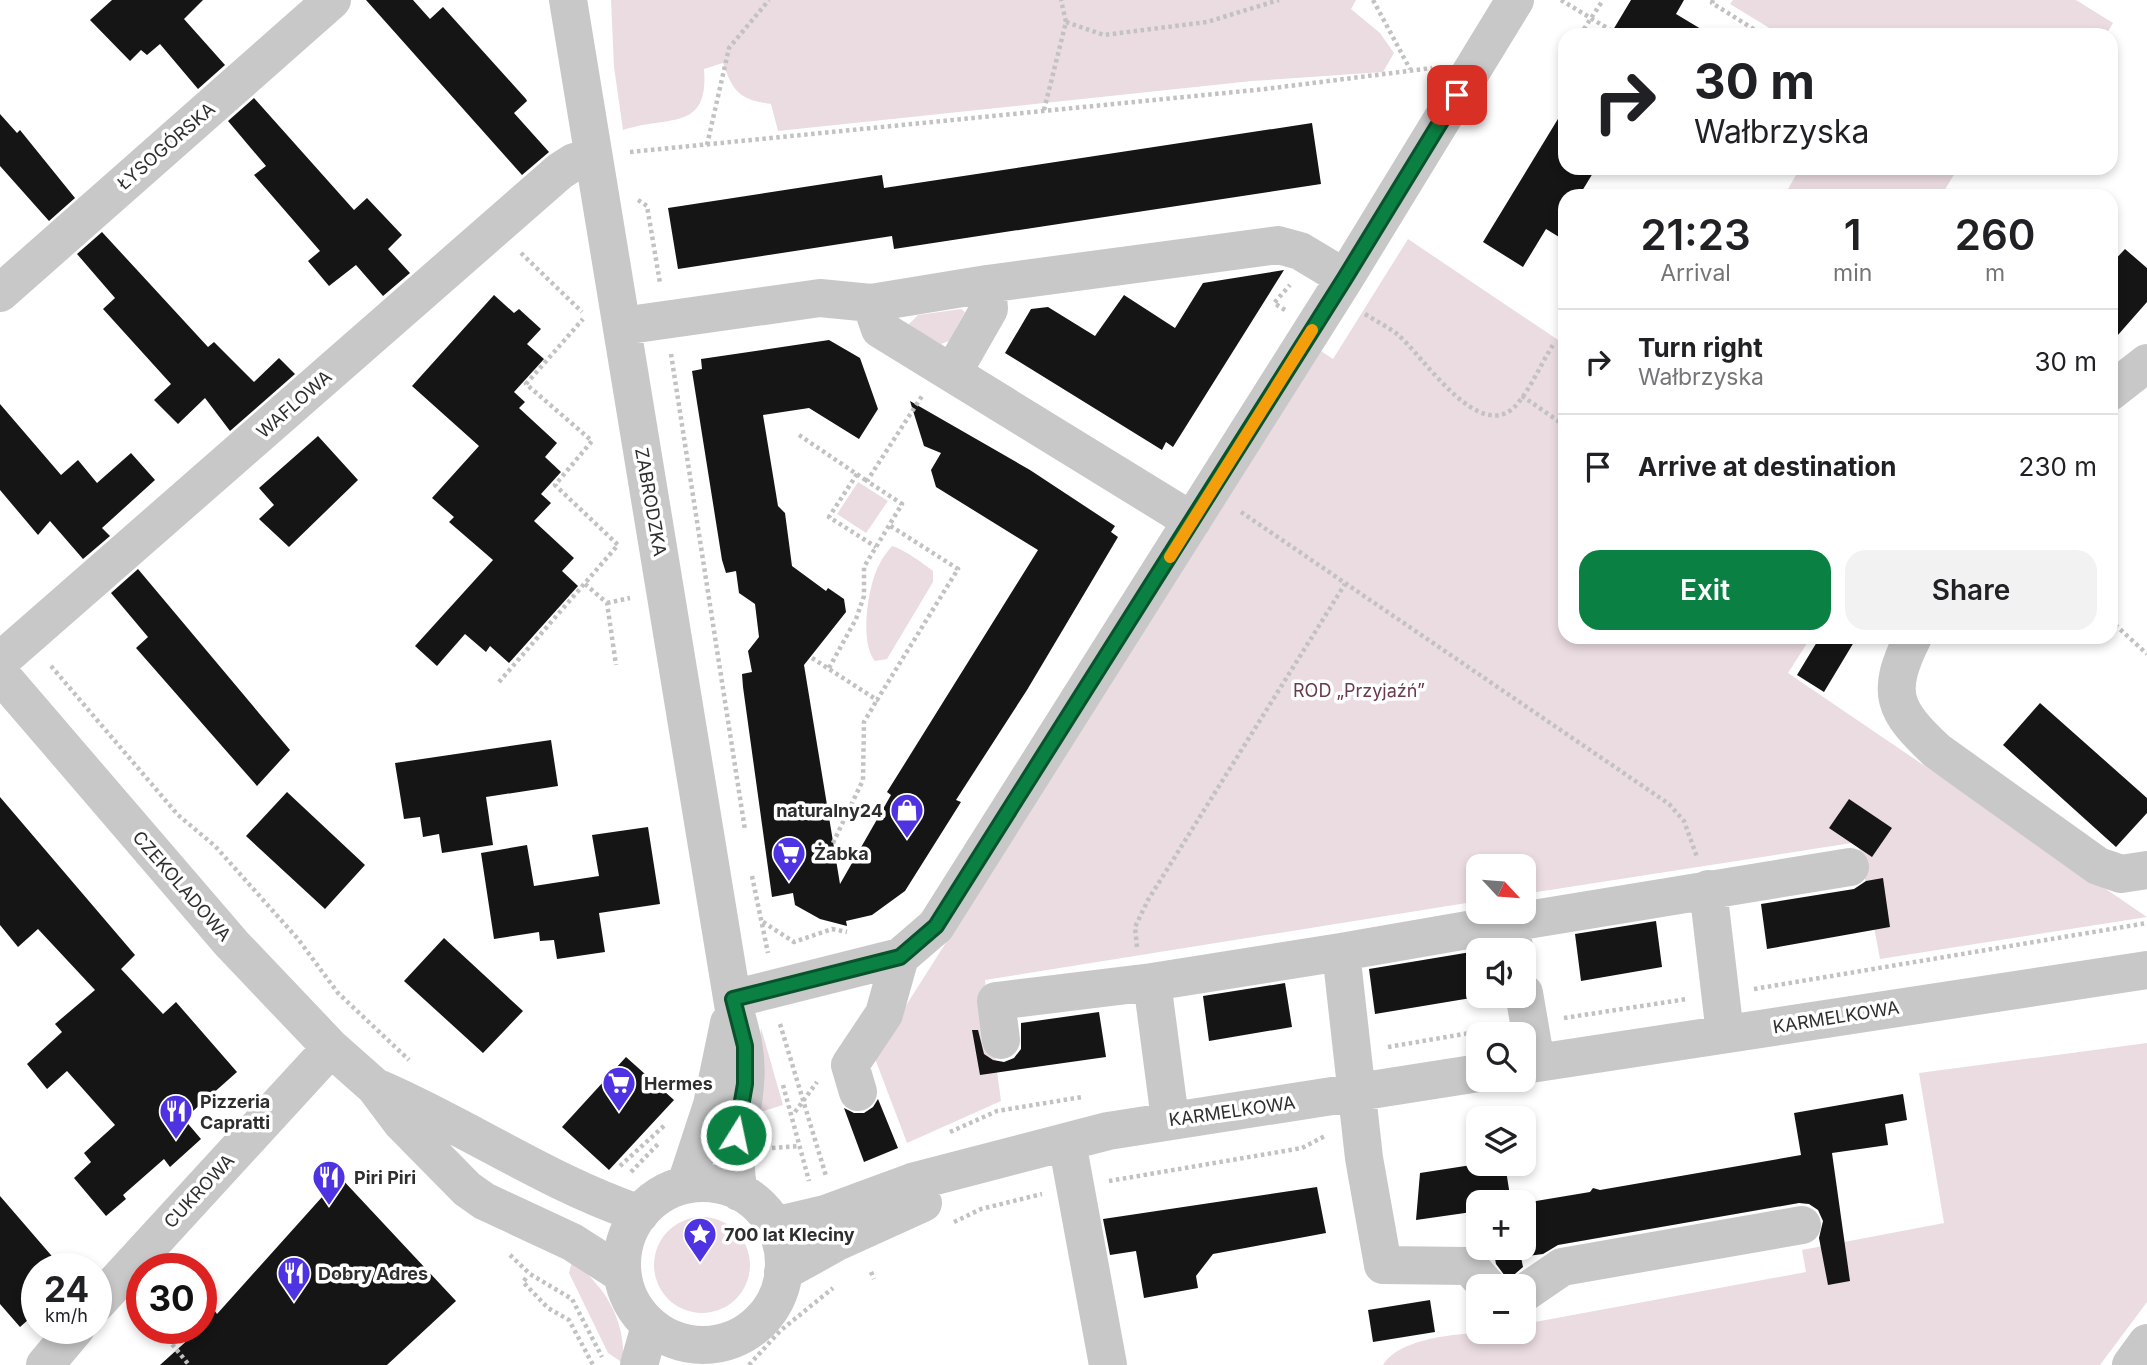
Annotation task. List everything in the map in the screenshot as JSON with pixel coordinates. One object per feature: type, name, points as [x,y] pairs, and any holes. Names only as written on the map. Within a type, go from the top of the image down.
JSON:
[{"type":"street","name":"ŁYSOGÓRSKA","points":[[0,293],[332,0]]},
{"type":"street","name":"ZABRODZKA","points":[[568,0],[733,1001]]},
{"type":"street","points":[[733,1001],[900,957],[936,926],[1345,278],[1515,0]]},
{"type":"street","name":"WAFLOWA","points":[[13,649],[561,171],[574,162],[593,157]]},
{"type":"street","points":[[622,326],[820,298],[872,303],[987,284],[1278,246],[1300,251],[1345,278]]},
{"type":"street","points":[[948,369],[989,309],[987,284]]},
{"type":"street","points":[[872,303],[880,329],[1192,521]]},
{"type":"street","points":[[2118,386],[2147,363]]},
{"type":"street","points":[[1910,644],[1903,657],[1895,694],[1903,714],[1918,733],[1937,751],[2098,866],[2121,874],[2147,870]]},
{"type":"street","name":"CZEKOLADOWA","points":[[0,674],[232,944],[331,1048],[375,1087],[402,1123],[467,1189],[484,1201],[572,1242],[622,1274]]},
{"type":"street","points":[[1000,1040],[996,1001],[1145,969],[1512,937],[1703,874],[1850,867]]},
{"type":"street","points":[[1703,874],[1726,1034]]},
{"type":"street","points":[[1341,952],[1364,1158],[1383,1265],[1469,1266],[1476,1274]]},
{"type":"street","points":[[858,1092],[850,1065],[884,1014],[900,957]]},
{"type":"street","points":[[1145,969],[1170,1119]]},
{"type":"street","name":"KARMELKOWA","points":[[1536,1063],[2147,970]]},
{"type":"street","points":[[685,1184],[712,1105],[733,1001]]},
{"type":"street","points":[[733,1001],[745,1046],[745,1084],[734,1155],[739,1192]]},
{"type":"street","name":"CUKROWA","points":[[112,1287],[331,1048]]},
{"type":"street","name":"KARMELKOWA","points":[[774,1226],[825,1214],[912,1182],[1170,1119],[1466,1075]]},
{"type":"street","name":"CZEKOLADOWA","points":[[375,1087],[416,1105],[573,1187],[639,1214]]},
{"type":"street","points":[[1068,1142],[1108,1365]]},
{"type":"street","name":"KARMELKOWA","points":[[783,1272],[837,1242],[919,1205],[988,1165]]},
{"type":"street","points":[[685,1184],[715,1185],[739,1192],[759,1206],[774,1226],[782,1248],[783,1272],[777,1297],[764,1318],[744,1334],[691,1355],[650,1326],[634,1309],[622,1274],[626,1238],[639,1214],[653,1200],[685,1184]]},
{"type":"street","points":[[1536,1285],[1562,1267],[1802,1225]]},
{"type":"street","points":[[623,1363],[650,1326]]},
{"type":"street","points":[[2132,1365],[2147,1343]]},
{"type":"street","points":[[46,1365],[63,1344]]},
{"type":"path","points":[[707,145],[729,48],[769,0]]},
{"type":"path","points":[[1044,110],[1066,22],[1061,0]]},
{"type":"path","points":[[1066,22],[1104,34],[1207,22],[1279,0]]},
{"type":"path","points":[[1373,0],[1410,69]]},
{"type":"path","points":[[1561,0],[1607,28]]},
{"type":"path","points":[[1584,28],[1603,0]]},
{"type":"path","points":[[1713,0],[1712,3],[1752,28]]},
{"type":"path","points":[[593,157],[1265,89],[1410,69],[1441,68]]},
{"type":"path","points":[[635,198],[647,206],[668,319],[673,379],[746,841]]},
{"type":"path","points":[[495,228],[586,315],[526,384],[592,441],[555,485],[618,545],[499,682]]},
{"type":"path","points":[[1364,313],[1398,335],[1444,382],[1451,395],[1474,411],[1497,415],[1517,405],[1554,343]]},
{"type":"path","points":[[867,481],[948,369]]},
{"type":"path","points":[[1522,396],[1558,421]]},
{"type":"path","points":[[799,435],[902,504],[864,567],[864,596],[856,619],[829,668]]},
{"type":"path","points":[[857,474],[829,517],[876,547]]},
{"type":"path","points":[[1231,506],[1669,804],[1688,828],[1703,874]]},
{"type":"path","points":[[833,843],[863,780],[864,722],[958,569],[889,525]]},
{"type":"path","points":[[585,584],[607,603],[616,665]]},
{"type":"path","points":[[1145,969],[1135,927],[1148,900],[1345,584]]},
{"type":"path","points":[[607,603],[632,598]]},
{"type":"path","points":[[2118,627],[2147,654]]},
{"type":"path","points":[[13,649],[178,815],[215,846],[298,939],[338,993],[415,1066]]},
{"type":"path","points":[[812,658],[877,701]]},
{"type":"path","points":[[751,867],[768,961]]},
{"type":"path","points":[[763,922],[794,942],[832,929],[852,933]]},
{"type":"path","points":[[778,1019],[829,1183]]},
{"type":"path","points":[[611,1173],[667,1123]]},
{"type":"path","points":[[1100,1183],[1302,1148],[1329,1134]]},
{"type":"path","points":[[627,1176],[662,1140]]},
{"type":"path","points":[[799,1146],[811,1189]]},
{"type":"path","points":[[871,1272],[874,1279]]},
{"type":"path","points":[[526,1278],[523,1282],[548,1308],[569,1320],[593,1365]]},
{"type":"path","points":[[749,1365],[780,1331],[841,1283]]},
{"type":"path","points":[[546,1284],[572,1299],[623,1363]]},
{"type":"path","points":[[172,1344],[189,1365]]},
{"type":"green space","points":[[611,0],[1356,0],[1351,9],[1380,33],[1394,53],[1383,72],[1252,81],[778,131],[771,104],[752,100],[739,93],[730,81],[723,63],[704,69],[704,89],[700,103],[693,112],[683,118],[623,130],[614,67]]},
{"type":"green space","points":[[1733,0],[2076,0],[2113,23],[2110,28],[1769,28],[1730,4]]},
{"type":"green space","points":[[1796,175],[1954,175],[1945,189],[1788,189]]},
{"type":"green space","name":"ROD „Przyjaźń”","points":[[1408,239],[1558,340],[1558,644],[1807,644],[1788,673],[2147,917],[1880,959],[1858,842],[1536,892],[1536,854],[1466,854],[1466,903],[985,980],[1001,1101],[907,1143],[874,1056],[1321,351],[1333,359]]},
{"type":"green space","points":[[961,309],[965,312],[949,341],[941,344],[908,325],[918,315]]},
{"type":"green space","points":[[858,482],[888,501],[866,533],[837,514]]},
{"type":"green space","points":[[892,546],[933,571],[933,582],[887,659],[875,661],[867,641],[869,599],[875,574]]},
{"type":"green space","points":[[761,1028],[783,1105],[757,1113],[760,1039]]},
{"type":"green space","points":[[2147,1043],[2147,1302],[2100,1365],[1383,1365],[1394,1354],[1409,1346],[1466,1333],[1466,1344],[1536,1344],[1536,1322],[1806,1272],[1802,1250],[1944,1223],[1919,1073]]},
{"type":"green space","points":[[702,1217],[720,1221],[736,1231],[746,1247],[750,1265],[746,1283],[736,1299],[720,1309],[702,1313],[684,1309],[668,1299],[658,1283],[654,1265],[658,1247],[668,1231],[684,1221]]},
{"type":"green space","points":[[572,1261],[594,1281],[611,1305],[621,1332],[623,1363],[608,1353],[569,1273]]},
{"type":"building","points":[[112,0],[203,0],[184,19],[225,65],[198,89],[160,44],[147,55],[141,50],[130,61],[90,20]]},
{"type":"building","points":[[366,0],[413,0],[430,19],[443,7],[526,99],[514,113],[549,152],[522,175]]},
{"type":"building","points":[[1631,0],[1684,0],[1676,14],[1699,28],[1614,28]]},
{"type":"building","points":[[254,98],[354,210],[367,198],[402,235],[388,249],[410,273],[383,296],[356,265],[329,286],[308,261],[320,251],[254,175],[266,166],[228,121]]},
{"type":"building","points":[[0,114],[17,133],[20,130],[75,198],[49,221],[0,166]]},
{"type":"building","points":[[1558,119],[1558,175],[1592,175],[1583,189],[1558,189],[1558,236],[1546,229],[1523,267],[1483,242]]},
{"type":"building","points":[[1312,123],[1321,184],[894,249],[892,236],[678,269],[668,208],[882,175],[884,188]]},
{"type":"building","points":[[102,232],[208,347],[214,342],[254,382],[279,358],[295,374],[230,431],[205,398],[178,424],[154,400],[171,384],[103,309],[115,298],[77,254]]},
{"type":"building","points":[[2125,249],[2147,268],[2147,302],[2118,335],[2118,256]]},
{"type":"building","points":[[1284,270],[1173,447],[1166,442],[1162,450],[1005,353],[1031,309],[1048,307],[1095,336],[1124,295],[1175,328],[1203,283]]},
{"type":"building","points":[[494,295],[514,313],[519,309],[541,329],[527,344],[544,359],[514,392],[525,402],[519,408],[557,443],[545,457],[561,472],[541,494],[551,503],[534,521],[574,558],[562,571],[578,586],[509,663],[490,646],[486,652],[465,634],[437,666],[415,646],[493,560],[449,522],[454,517],[432,498],[479,446],[412,386]]},
{"type":"building","points":[[829,340],[860,358],[878,409],[859,439],[809,408],[763,415],[778,506],[785,513],[792,566],[826,591],[828,588],[844,599],[846,612],[804,665],[840,884],[891,795],[887,792],[1038,550],[936,487],[931,470],[941,453],[924,446],[910,401],[1030,470],[1115,526],[1111,532],[1118,537],[1027,690],[956,800],[961,802],[905,891],[872,915],[846,921],[847,926],[820,919],[795,905],[793,893],[772,897],[742,674],[752,672],[748,651],[759,637],[755,604],[739,593],[736,571],[726,573],[722,560],[692,371],[702,369],[701,359]]},
{"type":"building","points":[[0,404],[61,475],[78,460],[97,483],[131,453],[155,480],[102,528],[110,536],[83,559],[50,521],[38,535],[0,490]]},
{"type":"building","points":[[318,436],[358,480],[289,547],[259,519],[274,505],[259,488]]},
{"type":"building","points":[[138,569],[290,750],[257,786],[136,648],[148,637],[111,593]]},
{"type":"building","points":[[1816,644],[1853,644],[1824,692],[1797,675]]},
{"type":"building","points":[[2040,703],[2147,798],[2147,813],[2116,847],[2003,745]]},
{"type":"building","points":[[551,740],[558,786],[486,797],[493,845],[442,853],[439,834],[423,837],[420,817],[404,819],[395,763]]},
{"type":"building","points":[[287,792],[365,865],[325,909],[246,836]]},
{"type":"building","points":[[0,797],[135,955],[121,969],[163,1014],[176,1002],[237,1072],[184,1119],[201,1139],[170,1167],[164,1159],[123,1195],[126,1199],[106,1216],[74,1178],[91,1162],[84,1153],[115,1125],[67,1071],[47,1089],[27,1064],[62,1032],[55,1024],[95,990],[38,929],[18,947],[0,925]]},
{"type":"building","points":[[1849,799],[1892,828],[1872,857],[1829,828]]},
{"type":"building","points":[[648,827],[660,904],[599,913],[605,952],[557,959],[554,940],[540,941],[539,932],[494,939],[481,853],[527,845],[534,886],[599,876],[592,835]]},
{"type":"building","points":[[1883,878],[1890,927],[1767,949],[1761,904],[1854,889],[1866,881]]},
{"type":"building","points":[[1656,921],[1662,967],[1581,981],[1575,934]]},
{"type":"building","points":[[444,938],[523,1011],[483,1053],[404,981]]},
{"type":"building","points":[[1466,953],[1466,999],[1375,1014],[1369,969]]},
{"type":"building","points":[[1285,983],[1292,1027],[1209,1041],[1203,996]]},
{"type":"building","points":[[1099,1012],[1106,1057],[980,1075],[972,1030],[978,1030],[984,1054],[993,1060],[1004,1062],[1014,1058],[1021,1049],[1021,1023]]},
{"type":"building","points":[[626,1057],[674,1100],[609,1170],[562,1127]]},
{"type":"building","points":[[1903,1094],[1907,1120],[1885,1124],[1888,1145],[1832,1153],[1850,1281],[1828,1285],[1819,1238],[1823,1221],[1818,1210],[1809,1204],[1799,1203],[1558,1245],[1536,1255],[1536,1201],[1590,1192],[1593,1188],[1600,1190],[1801,1155],[1794,1113]]},
{"type":"building","points":[[878,1099],[898,1148],[864,1162],[844,1108],[854,1113],[864,1113],[873,1107]]},
{"type":"building","points":[[1466,1166],[1466,1176],[1507,1176],[1509,1190],[1466,1190],[1466,1213],[1416,1220],[1420,1173]]},
{"type":"building","points":[[340,1177],[456,1301],[387,1365],[160,1365],[183,1344],[217,1344],[217,1314]]},
{"type":"building","points":[[1317,1187],[1326,1233],[1213,1254],[1196,1276],[1198,1288],[1144,1298],[1136,1251],[1110,1255],[1103,1219]]},
{"type":"building","points":[[0,1196],[49,1253],[21,1253],[21,1326],[0,1304]]},
{"type":"building","points":[[1495,1260],[1522,1260],[1523,1267],[1515,1274],[1504,1274]]},
{"type":"building","points":[[1430,1300],[1435,1332],[1373,1342],[1368,1310]]},
{"type":"slow traffic","points":[[1170,557],[1312,330]]},
{"type":"place","name":"naturalny24","points":[[907,840]]},
{"type":"place","name":"Żabka","points":[[789,883]]},
{"type":"place","name":"Hermes","points":[[619,1113]]},
{"type":"place","name":"Pizzeria Capratti","points":[[176,1141]]},
{"type":"place","name":"Piri Piri","points":[[329,1207]]},
{"type":"place","name":"700 lat Kleciny","points":[[700,1264]]},
{"type":"place","name":"Dobry Adres","points":[[294,1303]]},
{"type":"route","points":[[736,1135],[745,1084],[745,1046],[733,999],[900,957],[936,926],[1016,803],[1457,95]]}]
